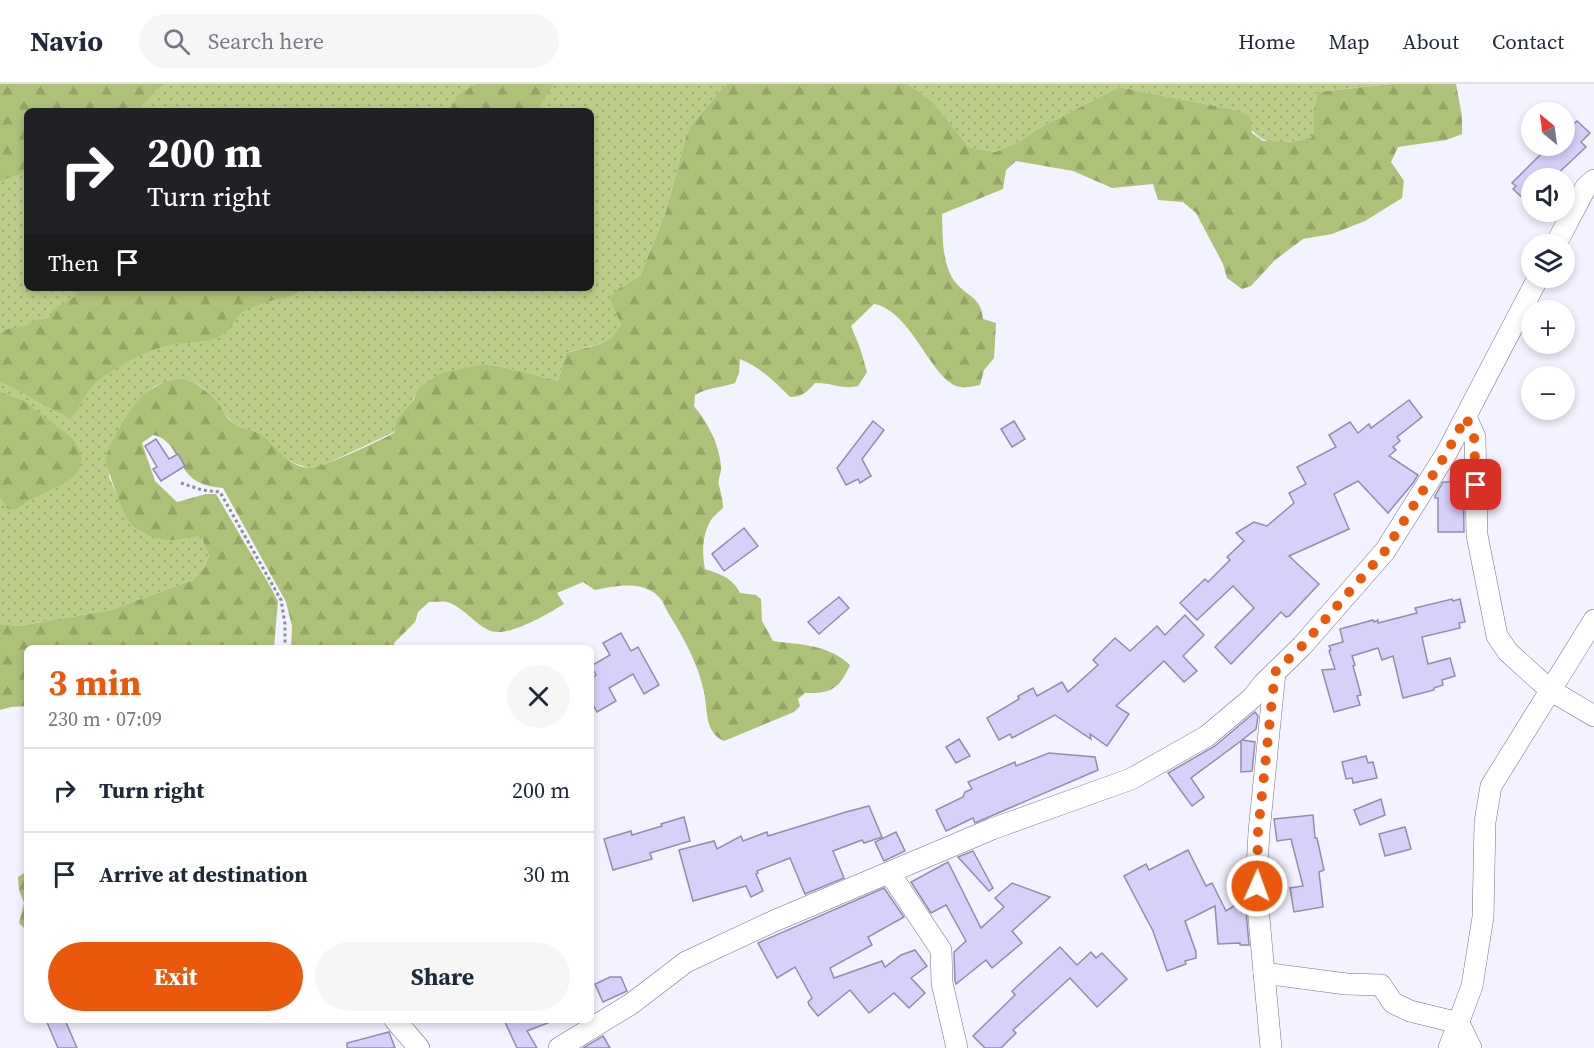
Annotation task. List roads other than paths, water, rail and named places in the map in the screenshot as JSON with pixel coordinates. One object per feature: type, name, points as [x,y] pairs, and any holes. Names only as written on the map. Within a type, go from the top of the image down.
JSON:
[{"type":"street","points":[[1561,234],[1586,187],[1594,180]]},
{"type":"street","points":[[560,1048],[631,1004],[686,962],[774,921],[992,829],[1131,779],[1207,736],[1252,698],[1302,646],[1385,551],[1446,454],[1533,288]]},
{"type":"street","points":[[1466,417],[1474,437],[1478,535],[1497,636],[1508,652],[1550,690],[1594,716]]},
{"type":"street","points":[[1449,1048],[1472,986],[1483,917],[1485,822],[1491,786],[1594,620]]},
{"type":"street","points":[[1271,1048],[1257,886],[1258,843],[1275,672]]},
{"type":"street","points":[[888,874],[901,889],[941,950],[942,983],[957,1048]]},
{"type":"street","points":[[1264,973],[1346,984],[1381,985],[1393,1003],[1410,1011],[1459,1023]]},
{"type":"street","points":[[398,1023],[419,1048]]},
{"type":"street","points":[[1459,1023],[1471,1048]]}]
